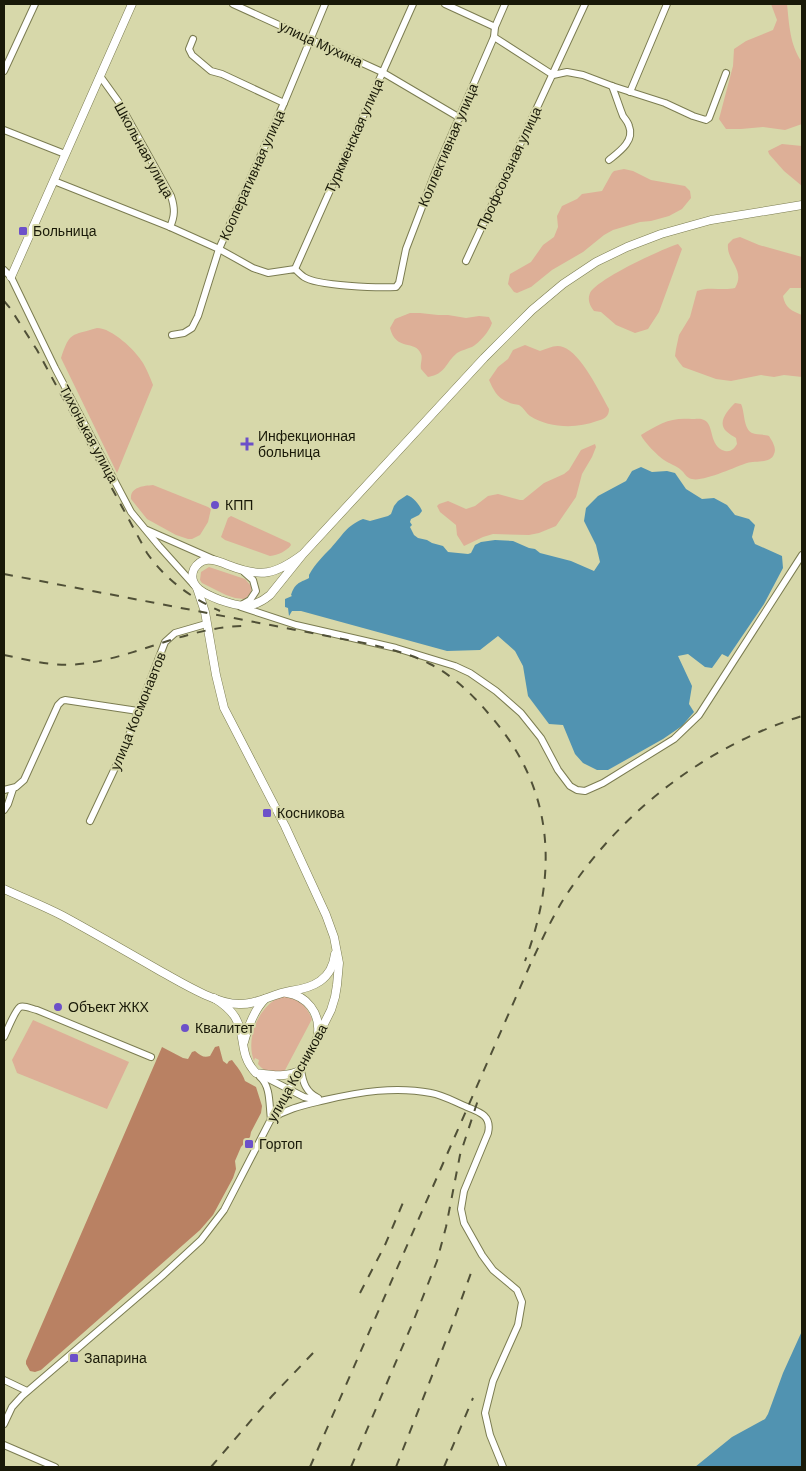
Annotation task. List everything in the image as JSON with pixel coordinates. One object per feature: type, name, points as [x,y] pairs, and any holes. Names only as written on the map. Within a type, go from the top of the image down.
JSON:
[{"type":"main road","points":[[10,277],[132,4]]},
{"type":"main road","points":[[302,554],[285,567],[273,572],[262,573],[242,570],[216,560],[204,561],[196,566],[193,573],[196,586],[207,594],[237,606],[254,604],[270,595],[302,554],[484,358],[532,310],[563,284],[596,262],[627,247],[661,234],[711,220],[802,205]]},
{"type":"main road","name":"улица Косникова","points":[[196,586],[202,602],[224,708],[285,826],[326,914],[334,937],[339,963],[337,985],[331,1010],[301,1070]]},
{"type":"main road","points":[[4,889],[62,916],[183,983],[214,998],[238,1004],[249,1003],[283,992],[312,986],[328,974],[333,964],[335,956],[334,937]]},
{"type":"main road","points":[[283,992],[298,996],[308,1002],[318,1023],[317,1038]]},
{"type":"main road","points":[[244,1046],[248,1029],[257,1009],[269,997]]},
{"type":"main road","points":[[214,998],[234,1015],[240,1029],[245,1058],[256,1073],[286,1075],[301,1070]]},
{"type":"street","points":[[4,71],[35,4]]},
{"type":"street","name":"улица Мухина","points":[[234,4],[382,72],[460,118]]},
{"type":"street","name":"Кооперативная улица","points":[[172,334],[184,333],[192,328],[198,316],[219,249],[284,103],[325,4]]},
{"type":"street","name":"Туркменская улица","points":[[295,269],[413,4]]},
{"type":"street","points":[[444,4],[495,27]]},
{"type":"street","name":"Коллективная улица","points":[[295,269],[305,278],[326,283],[385,288],[396,287],[399,282],[406,249],[435,173],[494,37],[495,27],[505,4]]},
{"type":"street","name":"Профсоюзная улица","points":[[466,261],[585,4]]},
{"type":"street","points":[[630,92],[667,4]]},
{"type":"street","points":[[494,37],[553,74],[568,72],[583,75],[665,103],[706,120],[710,118],[726,73]]},
{"type":"street","points":[[193,39],[189,50],[210,71],[222,74],[284,103]]},
{"type":"street","name":"Школьная улица","points":[[100,76],[118,101],[171,196],[175,206],[174,218],[170,227]]},
{"type":"street","points":[[609,160],[624,146],[631,134],[630,126],[623,115],[612,86]]},
{"type":"street","points":[[4,130],[65,154]]},
{"type":"street","points":[[54,181],[170,227],[219,249],[253,268],[268,272],[295,269]]},
{"type":"street","name":"Тихонькая улица","points":[[4,270],[10,277],[55,368],[131,512],[143,528],[196,586]]},
{"type":"street","points":[[143,528],[216,560]]},
{"type":"street","points":[[237,606],[296,625],[396,648],[455,666],[470,673],[496,691],[521,713],[541,738],[558,770],[570,786],[577,790],[585,791],[603,783],[674,740],[699,715],[802,555]]},
{"type":"street","points":[[237,606],[250,600],[256,591],[252,577],[242,570]]},
{"type":"street","name":"улица Космонавтов","points":[[90,822],[124,751],[165,642],[175,633],[206,624]]},
{"type":"street","points":[[4,790],[20,785],[24,780],[58,705],[62,701],[138,711]]},
{"type":"street","points":[[4,810],[8,804],[12,789]]},
{"type":"street","points":[[4,1037],[16,1012],[22,1007],[37,1010],[151,1057]]},
{"type":"street","points":[[301,1070],[303,1081],[308,1090],[312,1095],[324,1100]]},
{"type":"street","name":"улица Косникова","points":[[4,1424],[12,1407],[27,1391],[162,1276],[201,1240],[224,1210],[271,1119],[301,1070]]},
{"type":"street","points":[[256,1073],[304,1097],[324,1100]]},
{"type":"street","points":[[256,1073],[264,1081],[268,1092],[271,1119],[288,1109],[324,1100],[370,1091],[408,1090],[439,1095],[482,1114],[488,1120],[488,1133],[464,1192],[461,1209],[464,1223],[482,1255],[493,1270],[517,1290],[522,1302],[518,1325],[493,1381],[485,1413],[490,1436],[503,1467]]},
{"type":"street","points":[[4,1380],[27,1391]]},
{"type":"street","points":[[4,1445],[55,1467]]},
{"type":"shaded area","points":[[771,4],[787,4],[793,42],[802,62],[802,124],[785,130],[763,127],[726,129],[719,119],[733,66],[734,49],[746,41],[773,30],[777,20]]},
{"type":"shaded area","points":[[782,144],[802,146],[802,186],[784,171],[769,154],[768,151]]},
{"type":"shaded area","points":[[624,169],[633,171],[651,180],[685,186],[690,191],[691,198],[682,209],[669,216],[613,230],[583,252],[552,270],[531,287],[517,293],[514,292],[508,284],[510,274],[531,262],[543,245],[554,237],[558,227],[557,216],[562,206],[577,199],[582,194],[602,191],[614,171]]},
{"type":"shaded area","points":[[740,237],[759,245],[802,257],[802,288],[790,288],[783,296],[785,303],[790,308],[802,315],[802,377],[761,375],[731,381],[716,379],[683,367],[675,356],[679,335],[690,317],[697,291],[735,288],[738,276],[728,250],[728,244],[733,239]]},
{"type":"shaded area","points":[[678,244],[682,249],[659,312],[648,329],[635,333],[616,325],[601,312],[594,311],[590,305],[589,298],[590,293],[595,287],[631,265]]},
{"type":"shaded area","points":[[410,313],[466,318],[489,317],[492,323],[478,342],[472,347],[457,353],[442,371],[428,377],[421,369],[422,356],[418,350],[397,340],[390,328],[395,319]]},
{"type":"shaded area","points":[[97,328],[116,336],[135,352],[143,363],[153,385],[117,473],[61,358],[69,339],[77,334]]},
{"type":"shaded area","points":[[525,345],[540,351],[551,347],[563,347],[577,357],[609,409],[607,416],[589,424],[572,426],[554,425],[537,420],[519,405],[509,403],[498,396],[489,380],[498,367],[508,359],[513,350]]},
{"type":"shaded area","points":[[735,403],[741,404],[749,431],[754,434],[769,436],[775,449],[770,459],[750,462],[719,474],[692,479],[687,477],[679,468],[659,456],[642,438],[641,435],[671,420],[701,419],[710,426],[716,445],[725,451],[731,451],[737,444],[736,438],[726,431],[723,420]]},
{"type":"shaded area","points":[[595,444],[596,447],[592,457],[582,474],[576,497],[556,526],[539,533],[529,535],[493,534],[464,546],[457,535],[456,525],[440,512],[437,506],[448,501],[466,509],[475,506],[488,496],[498,494],[523,500],[544,483],[564,474],[569,470],[581,450]]},
{"type":"shaded area","points":[[153,485],[211,509],[208,522],[200,535],[188,539],[176,535],[147,519],[131,499],[131,495],[138,488]]},
{"type":"shaded area","points":[[231,516],[291,545],[282,552],[270,556],[225,540],[221,537],[228,518]]},
{"type":"shaded area","points":[[209,567],[245,579],[251,586],[251,594],[244,599],[235,598],[202,583],[200,580],[201,572]]},
{"type":"shaded area","points":[[282,996],[288,996],[301,1002],[312,1019],[283,1074],[266,1071],[258,1064],[259,1060],[255,1058],[254,1061],[251,1042],[256,1023],[261,1014],[274,1000]]},
{"type":"shaded area","points":[[33,1020],[129,1062],[107,1109],[17,1073],[12,1060]]},
{"type":"shaded area","points":[[219,1046],[223,1061],[227,1064],[232,1060],[245,1081],[256,1087],[262,1106],[261,1113],[250,1137],[241,1147],[235,1161],[236,1169],[233,1178],[213,1215],[200,1230],[41,1370],[30,1371],[26,1361],[162,1047],[188,1059],[192,1052],[195,1051],[202,1056],[210,1056],[215,1047]]},
{"type":"water","points":[[641,467],[652,472],[667,471],[675,473],[686,489],[702,499],[714,498],[727,505],[735,515],[749,519],[755,525],[752,537],[755,544],[782,556],[783,568],[764,604],[728,657],[722,654],[712,668],[705,667],[688,654],[678,656],[692,686],[689,704],[694,712],[682,726],[608,770],[597,770],[583,763],[575,754],[563,725],[549,724],[528,696],[523,666],[515,651],[498,636],[480,650],[447,651],[301,611],[292,611],[289,616],[288,608],[285,607],[285,599],[292,596],[294,588],[298,584],[309,578],[316,564],[349,528],[363,519],[370,521],[388,516],[398,501],[407,495],[420,506],[422,511],[411,519],[410,522],[414,535],[443,546],[448,552],[468,554],[471,553],[475,545],[481,542],[495,540],[513,541],[535,549],[540,553],[571,561],[594,571],[600,562],[596,545],[584,521],[586,508],[598,496],[626,481],[632,471]]},
{"type":"water","points":[[802,1331],[802,1467],[695,1467],[732,1437],[765,1419]]},
{"type":"railway","points":[[4,301],[37,350],[147,553],[179,587],[220,611]]},
{"type":"railway","points":[[4,574],[369,644],[415,657],[438,668],[454,679],[482,706],[510,741],[526,770],[538,800],[544,831],[546,862],[543,894],[536,927],[525,961]]},
{"type":"railway","points":[[4,655],[51,664],[79,664],[101,661],[205,631],[227,627],[250,626]]},
{"type":"railway","points":[[310,1467],[530,965],[565,897],[587,866],[612,837],[639,810],[668,786],[699,764],[732,745],[802,716]]},
{"type":"railway","points":[[351,1467],[437,1261],[446,1227],[460,1155],[478,1100]]},
{"type":"railway","points":[[360,1293],[385,1245],[405,1198]]},
{"type":"railway","points":[[396,1467],[471,1273]]},
{"type":"railway","points":[[211,1467],[272,1396],[315,1351]]},
{"type":"railway","points":[[444,1467],[473,1398]]},
{"type":"place","name":"Больница","points":[[23,231]]},
{"type":"place","name":"Инфекционная больница","points":[[247,444]]},
{"type":"place","name":"КПП","points":[[215,505]]},
{"type":"place","name":"Косникова","points":[[267,813]]},
{"type":"place","name":"Объект ЖКХ","points":[[58,1007]]},
{"type":"place","name":"Квалитет","points":[[185,1028]]},
{"type":"place","name":"Гортоп","points":[[249,1144]]},
{"type":"place","name":"Запарина","points":[[74,1358]]}]
